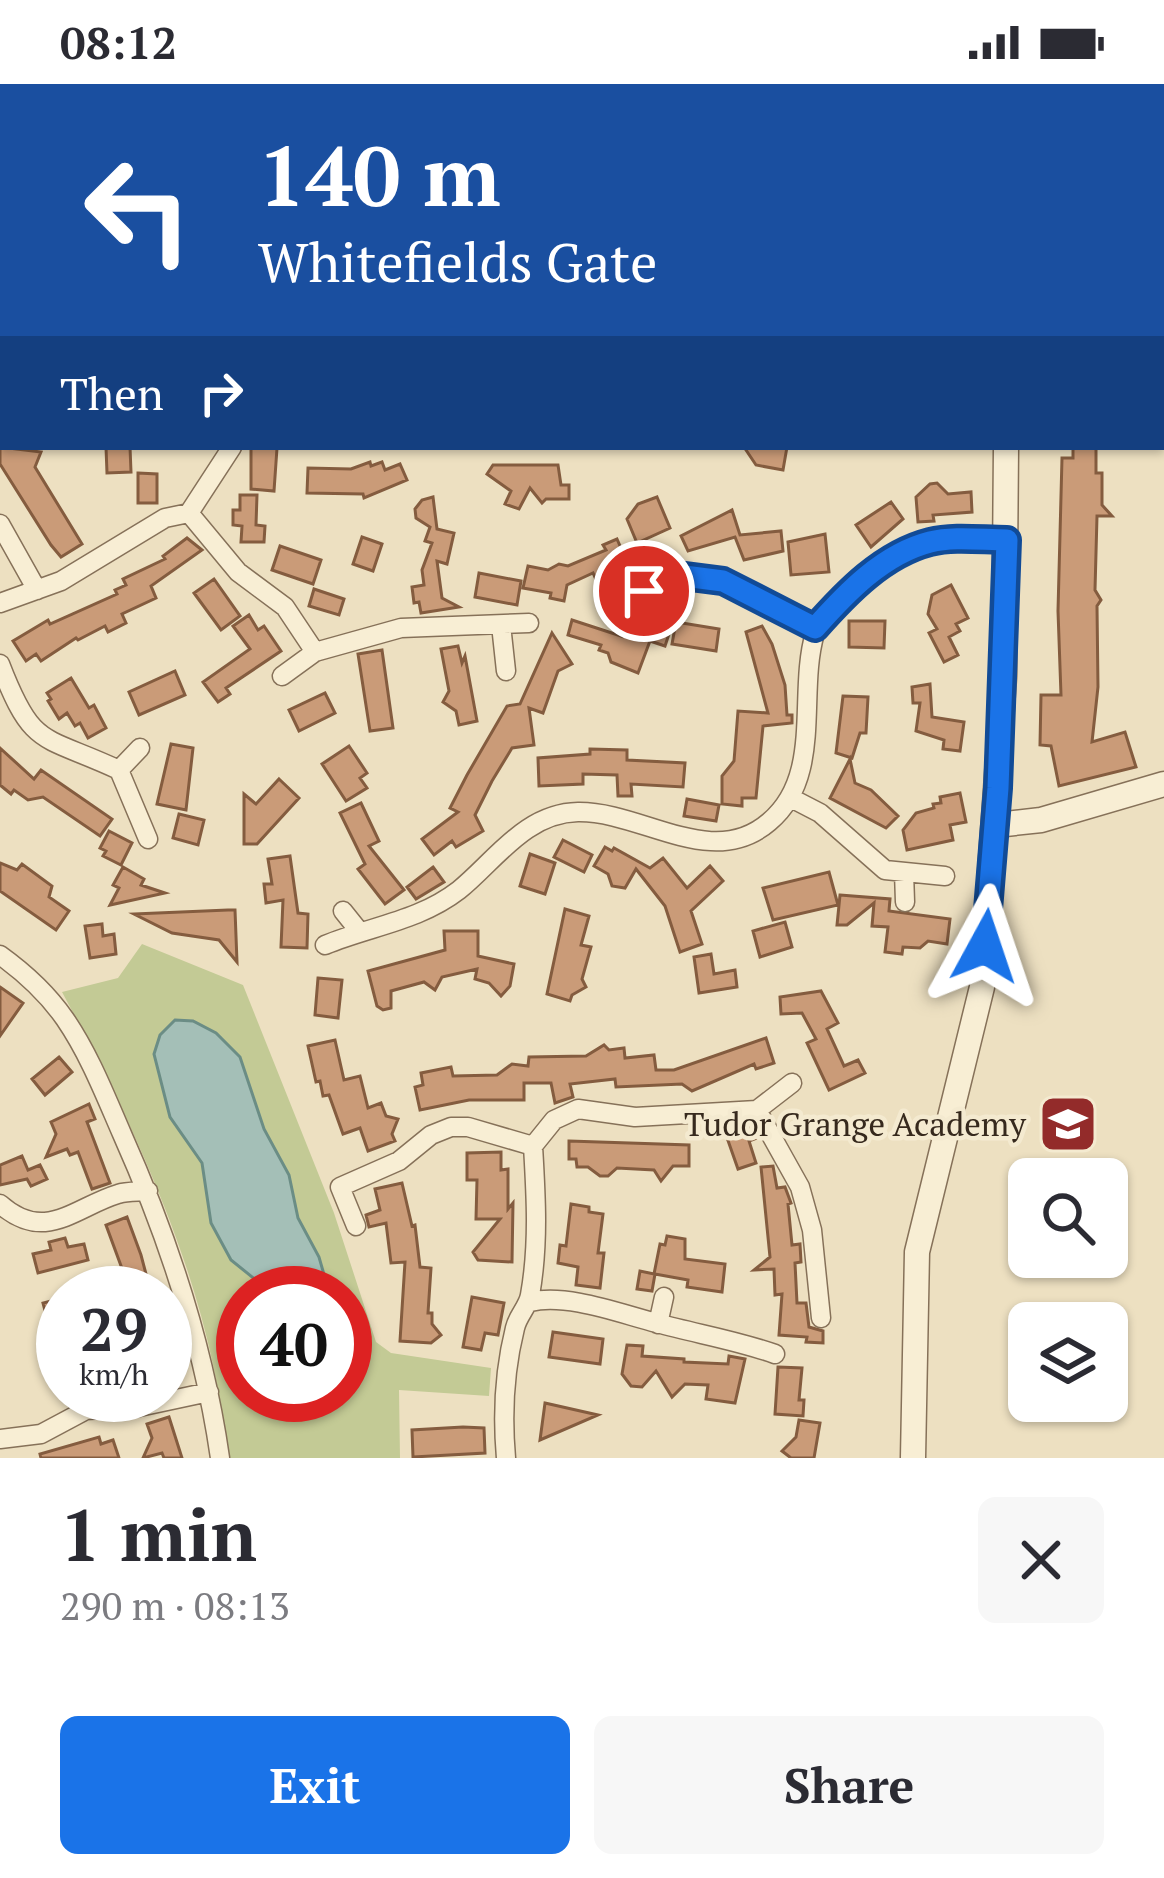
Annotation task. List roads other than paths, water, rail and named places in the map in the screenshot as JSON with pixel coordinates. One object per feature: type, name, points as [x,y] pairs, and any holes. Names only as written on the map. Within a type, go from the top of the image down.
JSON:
[{"type":"street","points":[[0,603],[91,565],[165,518],[189,513],[230,450]]},
{"type":"street","points":[[913,1458],[917,1252],[982,988],[996,826],[1006,450]]},
{"type":"street","points":[[189,513],[238,572],[285,607],[315,652]]},
{"type":"street","points":[[0,524],[37,590]]},
{"type":"street","points":[[326,945],[426,913],[463,887],[519,833],[577,812],[719,844],[745,838],[770,822],[791,798],[806,742],[807,683],[815,628],[855,586],[903,553],[946,539],[1007,540]]},
{"type":"street","points":[[650,551],[665,582]]},
{"type":"street","points":[[644,591],[684,576],[723,581],[815,628]]},
{"type":"street","points":[[282,676],[315,652],[400,628],[529,623]]},
{"type":"street","points":[[501,625],[506,671]]},
{"type":"street","points":[[0,664],[23,720],[41,739],[119,770],[148,839]]},
{"type":"street","points":[[119,770],[140,748]]},
{"type":"street","points":[[996,826],[1041,820],[1164,784]]},
{"type":"street","points":[[791,798],[820,813],[885,870],[945,876]]},
{"type":"street","points":[[904,872],[905,902]]},
{"type":"street","points":[[343,911],[359,931]]},
{"type":"street","points":[[0,955],[28,975],[64,1018],[95,1072],[148,1191],[209,1392],[220,1458]]},
{"type":"street","points":[[506,1458],[503,1388],[515,1326],[530,1302],[538,1197],[533,1146],[554,1120],[578,1109],[635,1117],[757,1110],[792,1083]]},
{"type":"street","points":[[757,1110],[792,1167],[812,1230],[820,1318]]},
{"type":"street","points":[[340,1187],[399,1161],[431,1135],[451,1127],[468,1126],[533,1146]]},
{"type":"street","points":[[329,1166],[356,1226]]},
{"type":"street","points":[[0,1204],[26,1221],[57,1221],[118,1194],[148,1191]]},
{"type":"street","points":[[658,1324],[664,1297]]},
{"type":"street","points":[[530,1302],[542,1299],[614,1308],[775,1354]]},
{"type":"street","points":[[0,1438],[41,1434],[86,1410],[139,1407],[209,1392]]},
{"type":"water","points":[[175,1020],[193,1021],[216,1033],[240,1057],[264,1129],[289,1175],[298,1218],[322,1266],[238,1266],[231,1260],[211,1223],[202,1163],[170,1117],[154,1054],[160,1035]]},
{"type":"place","name":"Tudor Grange Academy","points":[[1068,1124]]}]
